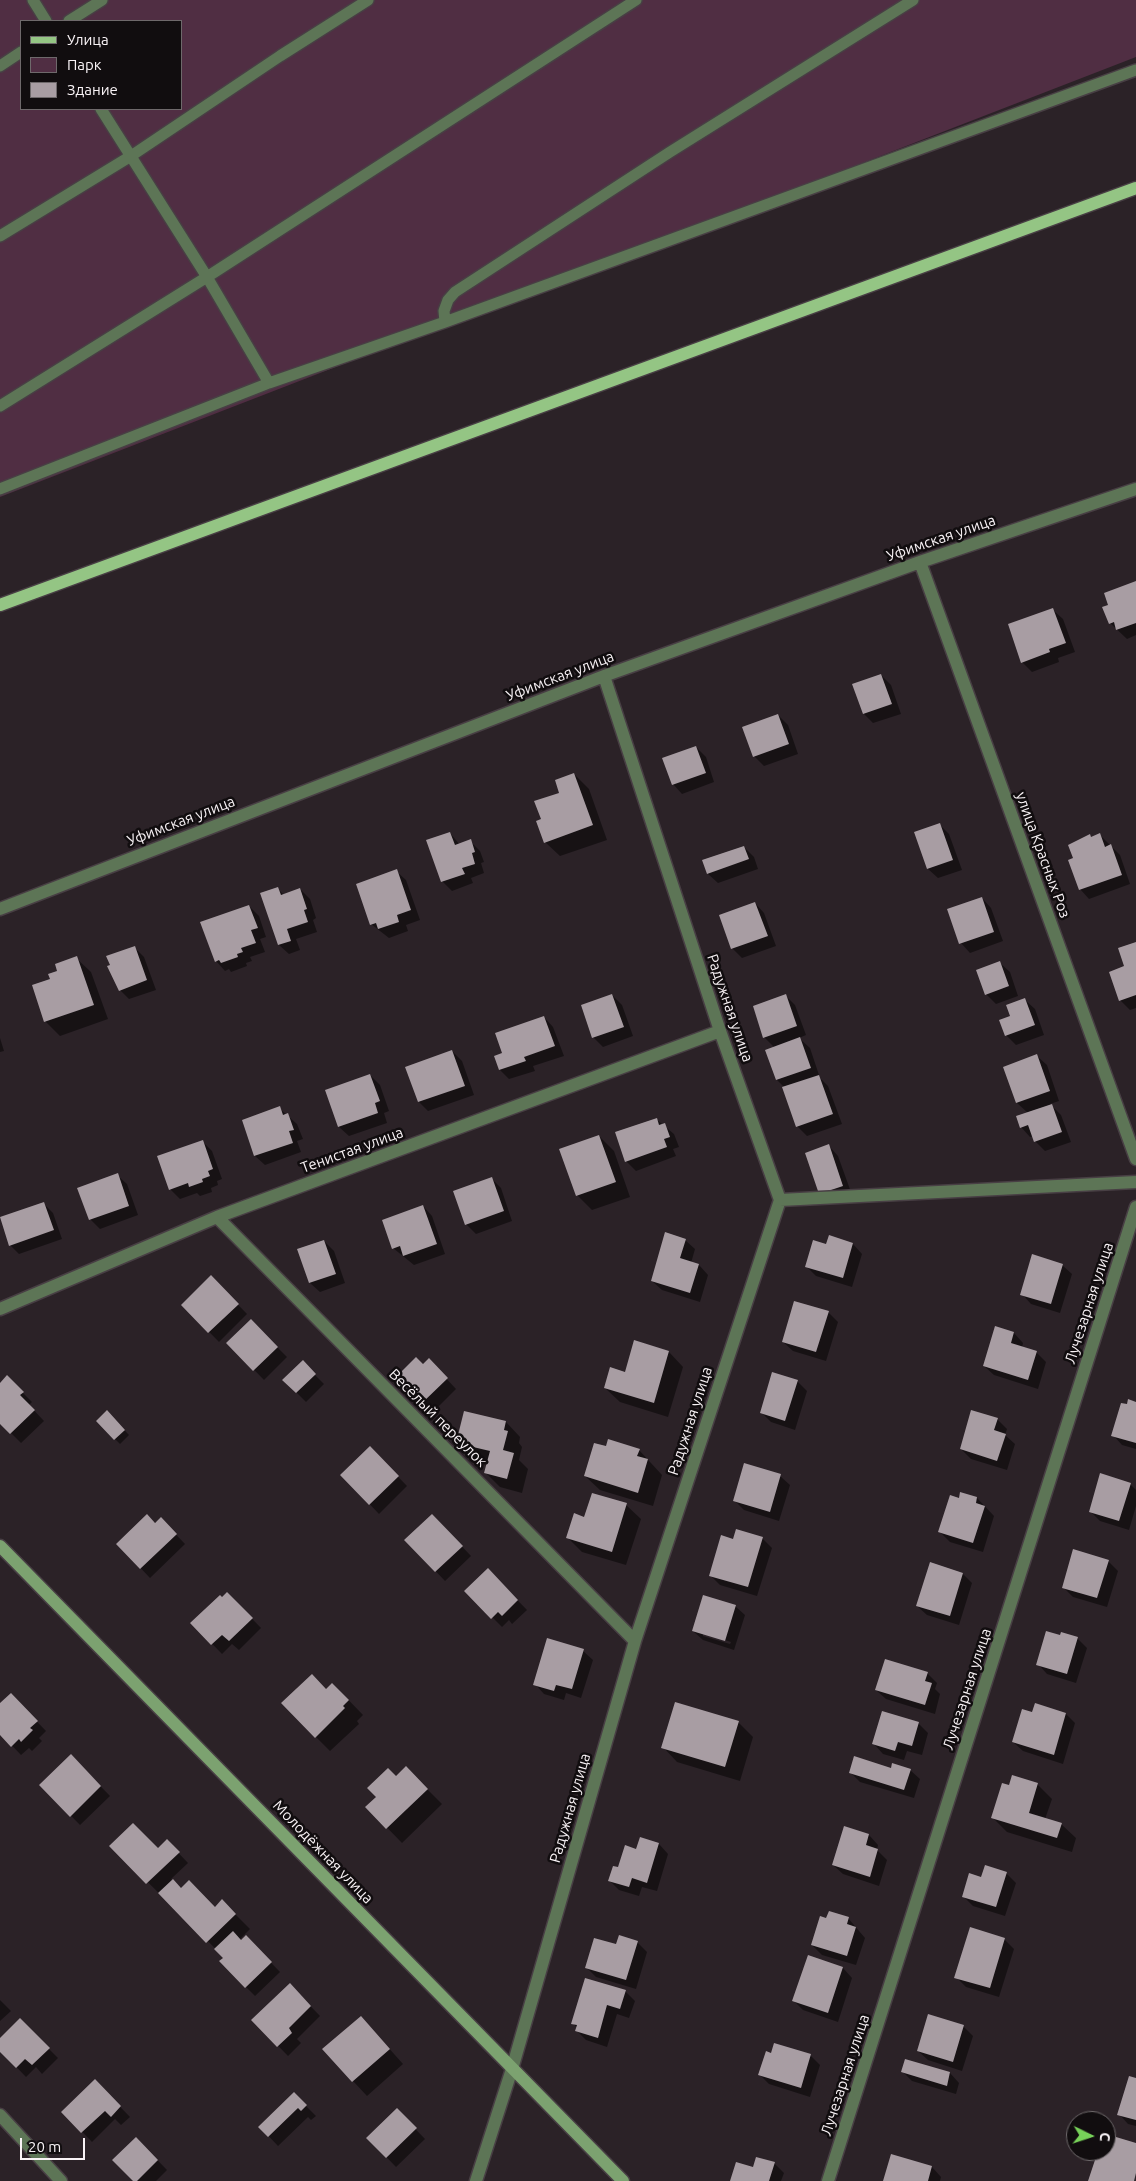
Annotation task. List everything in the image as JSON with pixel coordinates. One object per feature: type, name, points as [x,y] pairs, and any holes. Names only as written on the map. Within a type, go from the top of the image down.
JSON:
[{"type":"main road","points":[[0,605],[1136,188]]},
{"type":"street","name":"Уфимская улица","points":[[0,908],[604,676],[920,562],[1136,488]]},
{"type":"street","name":"улица Красных Роз","points":[[920,562],[1136,1159]]},
{"type":"street","name":"Радужная улица","points":[[476,2181],[512,2069],[635,1641],[780,1200],[720,1031],[604,676]]},
{"type":"street","name":"Тенистая улица","points":[[0,1309],[218,1218],[720,1031]]},
{"type":"street","points":[[780,1200],[1136,1182]]},
{"type":"street","name":"Лучезарная улица","points":[[828,2181],[1136,1207]]},
{"type":"street","name":"Весёлый переулок","points":[[218,1218],[635,1641]]},
{"type":"street","name":"Молодёжная улица","points":[[0,1546],[622,2181]]},
{"type":"street","points":[[0,2116],[61,2181]]},
{"type":"lane","points":[[33,0],[45,20]]},
{"type":"lane","points":[[71,20],[102,0]]},
{"type":"lane","points":[[0,236],[130,156],[368,0]]},
{"type":"lane","points":[[0,406],[207,277],[636,0]]},
{"type":"lane","points":[[444,322],[444,311],[448,300],[455,292],[670,152],[913,0]]},
{"type":"lane","points":[[0,66],[20,53]]},
{"type":"lane","points":[[0,489],[269,383],[444,322],[1136,70]]},
{"type":"lane","points":[[102,110],[207,277],[269,383]]},
{"type":"green space","points":[[0,0],[1136,0],[1136,57],[0,497]]},
{"type":"building","points":[[1136,581],[1136,623],[1116,630],[1114,622],[1109,624],[1102,607],[1108,605],[1104,593]]},
{"type":"building","points":[[1053,608],[1066,643],[1049,649],[1050,652],[1021,663],[1008,624]]},
{"type":"building","points":[[881,674],[892,704],[863,714],[852,684]]},
{"type":"building","points":[[778,714],[789,744],[753,757],[742,727]]},
{"type":"building","points":[[696,746],[706,773],[672,785],[662,758]]},
{"type":"building","points":[[574,773],[593,825],[544,843],[536,821],[541,819],[534,801],[559,793],[555,780]]},
{"type":"building","points":[[940,823],[953,860],[927,869],[914,832]]},
{"type":"building","points":[[450,832],[455,845],[471,839],[475,852],[472,853],[475,864],[462,868],[465,874],[441,882],[426,840]]},
{"type":"building","points":[[1100,833],[1105,847],[1111,844],[1122,875],[1079,890],[1068,860],[1073,858],[1068,845],[1090,834],[1091,837]]},
{"type":"building","points":[[744,846],[749,859],[707,874],[702,860]]},
{"type":"building","points":[[397,869],[411,910],[397,915],[399,922],[378,929],[376,923],[370,925],[356,884]]},
{"type":"building","points":[[278,887],[281,895],[300,888],[307,909],[304,910],[308,922],[287,929],[291,941],[278,945],[260,893]]},
{"type":"building","points":[[982,897],[994,932],[959,944],[947,909]]},
{"type":"building","points":[[755,902],[768,936],[731,949],[719,915]]},
{"type":"building","points":[[249,905],[258,928],[251,930],[256,943],[241,948],[243,952],[237,954],[238,957],[221,963],[219,960],[215,962],[200,922]]},
{"type":"building","points":[[1136,942],[1136,995],[1119,1001],[1109,972],[1124,966],[1118,948]]},
{"type":"building","points":[[135,946],[147,980],[119,991],[107,966],[110,965],[106,956]]},
{"type":"building","points":[[77,956],[94,1005],[44,1022],[32,985],[50,979],[48,974],[57,971],[55,964]]},
{"type":"building","points":[[1000,961],[1009,986],[985,995],[976,970]]},
{"type":"building","points":[[612,994],[624,1027],[592,1038],[581,1005]]},
{"type":"building","points":[[786,994],[797,1026],[763,1038],[753,1006]]},
{"type":"building","points":[[1025,998],[1035,1025],[1005,1036],[999,1020],[1010,1016],[1006,1005]]},
{"type":"building","points":[[544,1016],[555,1046],[524,1057],[526,1061],[499,1070],[494,1056],[502,1053],[495,1033]]},
{"type":"building","points":[[800,1037],[811,1068],[776,1080],[765,1050]]},
{"type":"building","points":[[452,1050],[465,1086],[418,1102],[405,1067]]},
{"type":"building","points":[[1037,1054],[1050,1091],[1016,1103],[1003,1067]]},
{"type":"building","points":[[370,1074],[380,1101],[375,1103],[378,1113],[338,1127],[325,1090]]},
{"type":"building","points":[[819,1075],[833,1114],[796,1127],[782,1087]]},
{"type":"building","points":[[1052,1104],[1062,1132],[1034,1142],[1028,1125],[1020,1128],[1016,1116]]},
{"type":"building","points":[[280,1106],[283,1115],[288,1113],[294,1130],[289,1131],[293,1143],[254,1156],[242,1120]]},
{"type":"building","points":[[657,1118],[659,1125],[665,1123],[670,1137],[664,1139],[667,1147],[625,1162],[615,1132]]},
{"type":"building","points":[[599,1135],[616,1182],[576,1196],[559,1149]]},
{"type":"building","points":[[203,1140],[213,1169],[208,1171],[210,1176],[202,1179],[203,1182],[189,1187],[188,1183],[169,1190],[157,1156]]},
{"type":"building","points":[[829,1144],[843,1186],[819,1194],[805,1153]]},
{"type":"building","points":[[118,1173],[129,1206],[89,1220],[77,1188]]},
{"type":"building","points":[[492,1177],[504,1211],[465,1225],[453,1191]]},
{"type":"building","points":[[44,1202],[54,1230],[9,1246],[0,1217]]},
{"type":"building","points":[[423,1205],[437,1244],[403,1256],[400,1246],[392,1249],[382,1220]]},
{"type":"building","points":[[665,1232],[686,1239],[680,1258],[699,1264],[690,1293],[651,1281]]},
{"type":"building","points":[[829,1235],[853,1243],[843,1278],[805,1267],[813,1240],[826,1244]]},
{"type":"building","points":[[324,1240],[336,1274],[309,1283],[297,1249]]},
{"type":"building","points":[[1032,1254],[1063,1264],[1051,1304],[1020,1295]]},
{"type":"building","points":[[211,1275],[239,1304],[208,1333],[181,1305]]},
{"type":"building","points":[[794,1301],[829,1311],[816,1352],[782,1342]]},
{"type":"building","points":[[251,1319],[278,1347],[253,1371],[226,1343]]},
{"type":"building","points":[[995,1326],[1014,1332],[1011,1343],[1037,1351],[1028,1380],[983,1366]]},
{"type":"building","points":[[634,1340],[669,1351],[654,1403],[604,1388],[610,1367],[625,1372]]},
{"type":"building","points":[[416,1357],[423,1364],[429,1358],[448,1378],[421,1404],[396,1377]]},
{"type":"building","points":[[303,1360],[316,1374],[296,1393],[282,1380]]},
{"type":"building","points":[[772,1372],[798,1380],[785,1421],[760,1413]]},
{"type":"building","points":[[7,1375],[24,1392],[20,1395],[35,1410],[10,1434],[0,1424],[0,1383]]},
{"type":"building","points":[[1128,1399],[1136,1402],[1136,1443],[1111,1436],[1121,1403],[1127,1404]]},
{"type":"building","points":[[107,1410],[125,1430],[114,1440],[96,1421]]},
{"type":"building","points":[[971,1410],[998,1418],[994,1430],[1006,1434],[997,1461],[960,1449]]},
{"type":"building","points":[[464,1411],[506,1421],[504,1430],[508,1431],[503,1450],[514,1453],[507,1479],[484,1473],[490,1451],[456,1443]]},
{"type":"building","points":[[608,1439],[640,1449],[637,1456],[648,1459],[638,1493],[584,1476],[594,1443],[606,1446]]},
{"type":"building","points":[[370,1446],[399,1476],[369,1505],[340,1475]]},
{"type":"building","points":[[744,1463],[781,1474],[770,1512],[733,1501]]},
{"type":"building","points":[[1100,1473],[1131,1483],[1119,1521],[1089,1512]]},
{"type":"building","points":[[960,1492],[977,1497],[976,1503],[985,1506],[973,1543],[938,1532],[950,1495],[959,1498]]},
{"type":"building","points":[[592,1493],[627,1503],[612,1552],[566,1538],[574,1513],[584,1517]]},
{"type":"building","points":[[147,1514],[155,1523],[161,1517],[177,1534],[140,1569],[116,1544]]},
{"type":"building","points":[[432,1514],[463,1546],[435,1572],[404,1540]]},
{"type":"building","points":[[736,1529],[763,1537],[748,1587],[709,1576],[721,1535],[733,1539]]},
{"type":"building","points":[[1073,1549],[1109,1560],[1097,1598],[1062,1588]]},
{"type":"building","points":[[930,1562],[963,1573],[950,1616],[916,1606]]},
{"type":"building","points":[[488,1568],[518,1600],[502,1616],[498,1612],[491,1619],[464,1591]]},
{"type":"building","points":[[227,1592],[253,1618],[229,1641],[222,1635],[211,1645],[190,1623],[220,1595],[222,1597]]},
{"type":"building","points":[[703,1595],[736,1605],[725,1641],[692,1631]]},
{"type":"building","points":[[1046,1631],[1060,1635],[1061,1632],[1078,1637],[1067,1674],[1036,1665]]},
{"type":"building","points":[[547,1638],[584,1649],[572,1689],[556,1685],[554,1691],[533,1685]]},
{"type":"building","points":[[885,1659],[928,1672],[925,1681],[932,1683],[925,1705],[875,1690]]},
{"type":"building","points":[[312,1674],[326,1689],[332,1683],[349,1700],[343,1706],[345,1708],[315,1738],[281,1703]]},
{"type":"building","points":[[11,1693],[38,1721],[30,1728],[33,1730],[21,1742],[19,1739],[11,1747],[0,1735],[0,1703]]},
{"type":"building","points":[[675,1702],[739,1721],[725,1767],[661,1748]]},
{"type":"building","points":[[1035,1703],[1066,1713],[1054,1755],[1012,1742],[1022,1709],[1032,1712]]},
{"type":"building","points":[[882,1711],[919,1722],[912,1746],[898,1742],[895,1751],[872,1744]]},
{"type":"building","points":[[71,1754],[101,1786],[70,1817],[39,1785]]},
{"type":"building","points":[[854,1756],[891,1768],[892,1763],[911,1769],[904,1790],[849,1773]]},
{"type":"building","points":[[406,1766],[428,1789],[386,1829],[365,1807],[376,1797],[367,1788],[388,1768],[396,1776]]},
{"type":"building","points":[[1012,1775],[1038,1783],[1029,1813],[1062,1823],[1057,1838],[991,1818],[1002,1783],[1009,1785]]},
{"type":"building","points":[[133,1823],[158,1848],[167,1839],[180,1852],[146,1884],[109,1846]]},
{"type":"building","points":[[844,1826],[869,1834],[866,1845],[878,1849],[870,1877],[832,1865]]},
{"type":"building","points":[[640,1837],[659,1843],[647,1883],[632,1878],[629,1887],[608,1881],[613,1866],[618,1867],[625,1845],[636,1849]]},
{"type":"building","points":[[985,1865],[1007,1872],[996,1907],[962,1897],[969,1873],[981,1877]]},
{"type":"building","points":[[173,1879],[181,1888],[189,1880],[215,1907],[222,1899],[236,1914],[206,1943],[158,1893]]},
{"type":"building","points":[[829,1911],[849,1917],[847,1924],[856,1927],[847,1956],[811,1945],[820,1916],[826,1918]]},
{"type":"building","points":[[970,1927],[1005,1938],[990,1988],[954,1978]]},
{"type":"building","points":[[233,1931],[241,1940],[246,1935],[272,1962],[245,1988],[219,1961],[223,1958],[214,1949]]},
{"type":"building","points":[[619,1935],[638,1941],[626,1980],[585,1968],[594,1938],[616,1944]]},
{"type":"building","points":[[808,1955],[843,1967],[828,2013],[792,2001]]},
{"type":"building","points":[[585,1978],[626,1990],[620,2009],[607,2005],[598,2038],[575,2031],[577,2025],[571,2024]]},
{"type":"building","points":[[290,1983],[311,2006],[289,2028],[292,2033],[277,2047],[251,2020]]},
{"type":"building","points":[[928,2014],[964,2025],[953,2062],[917,2051]]},
{"type":"building","points":[[361,2016],[390,2049],[352,2082],[322,2049]]},
{"type":"building","points":[[20,2018],[50,2048],[32,2065],[25,2059],[16,2068],[0,2052],[0,2038]]},
{"type":"building","points":[[774,2043],[811,2054],[801,2088],[758,2075],[766,2051],[771,2053]]},
{"type":"building","points":[[905,2059],[950,2072],[947,2086],[901,2072]]},
{"type":"building","points":[[1129,2076],[1136,2078],[1136,2120],[1117,2115]]},
{"type":"building","points":[[95,2079],[121,2106],[111,2117],[105,2111],[81,2133],[61,2112]]},
{"type":"building","points":[[294,2092],[307,2105],[301,2111],[298,2108],[268,2137],[258,2127]]},
{"type":"building","points":[[397,2108],[417,2128],[386,2158],[366,2138]]},
{"type":"building","points":[[136,2137],[158,2160],[137,2181],[133,2181],[112,2160]]},
{"type":"building","points":[[1116,2137],[1136,2143],[1136,2173],[1134,2181],[1088,2181],[1095,2161],[1116,2161]]},
{"type":"building","points":[[891,2154],[932,2166],[928,2181],[883,2181]]},
{"type":"building","points":[[756,2157],[775,2162],[769,2181],[730,2181],[736,2162],[753,2167]]}]
